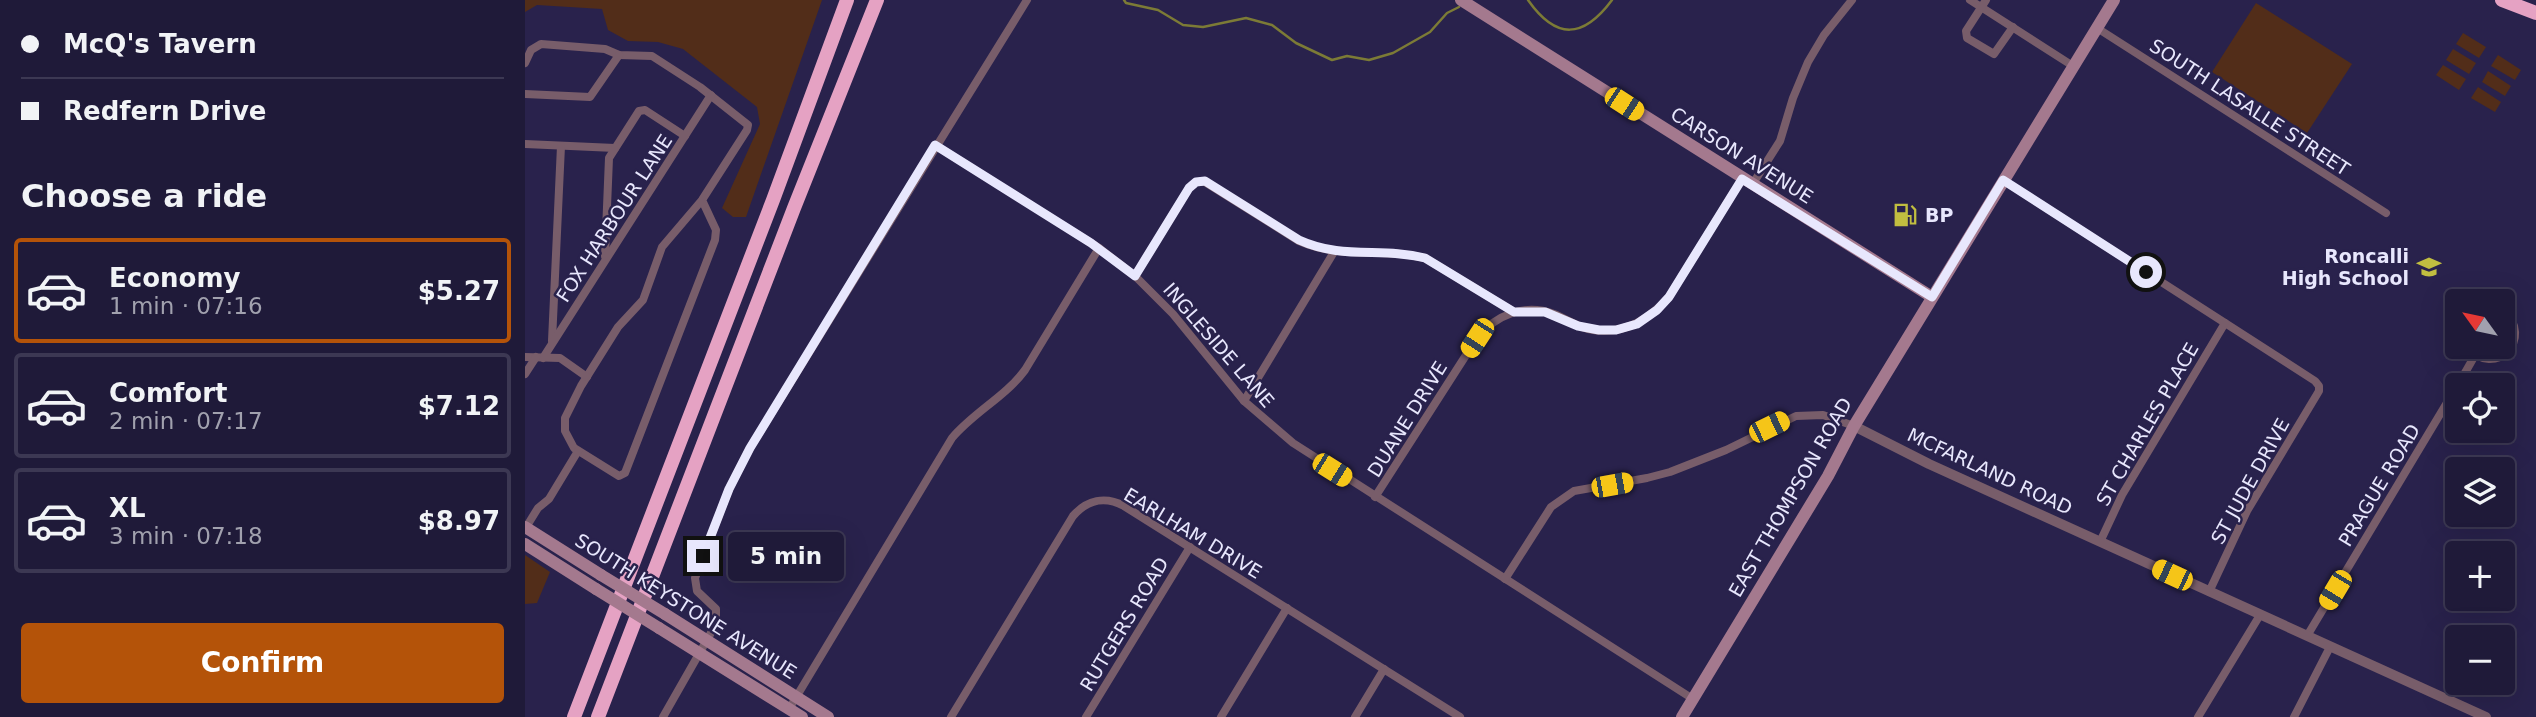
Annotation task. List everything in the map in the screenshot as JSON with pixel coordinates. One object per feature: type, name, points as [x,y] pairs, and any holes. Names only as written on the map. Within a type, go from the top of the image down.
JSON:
[{"type":"highway","points":[[598,717],[877,0]]},
{"type":"highway","points":[[2502,0],[2536,13]]},
{"type":"highway","points":[[574,717],[773,200],[846,1]]},
{"type":"main road","name":"CARSON AVENUE","points":[[1461,0],[1932,297]]},
{"type":"main road","points":[[2003,180],[2114,0]]},
{"type":"main road","name":"EAST THOMPSON ROAD","points":[[1682,717],[2003,180]]},
{"type":"main road","name":"SOUTH KEYSTONE AVENUE","points":[[525,527],[828,717]]},
{"type":"main road","name":"SOUTH KEYSTONE AVENUE","points":[[525,544],[802,717]]},
{"type":"street","points":[[663,717],[707,642],[718,617],[712,605],[697,591],[695,578],[734,478],[935,145],[1027,0]]},
{"type":"street","points":[[1135,276],[1189,188],[1199,182],[1210,183],[1299,240],[1334,252],[1408,254],[1425,258],[1514,312],[1545,312],[1578,326],[1599,330],[1627,327],[1657,310],[1669,297],[1747,182],[1780,141],[1793,98],[1808,62],[1824,35],[1851,0]]},
{"type":"street","points":[[1970,0],[1984,4],[2013,27],[2073,66]]},
{"type":"street","points":[[1984,4],[1965,33],[1968,38],[1992,54],[2013,27]]},
{"type":"street","name":"SOUTH LASALLE STREET","points":[[2097,28],[2386,213]]},
{"type":"street","points":[[525,63],[534,46],[541,44],[602,49],[619,55],[652,56],[711,95],[748,125],[702,200],[662,247],[643,300],[618,327],[587,377],[564,424],[567,437],[578,451],[621,476],[625,473],[715,240],[716,230],[702,200]]},
{"type":"street","points":[[525,94],[590,97],[619,55]]},
{"type":"street","name":"FOX HARBOUR LANE","points":[[525,374],[552,344],[711,95]]},
{"type":"street","points":[[605,259],[609,158],[615,148],[640,110],[645,110],[685,136]]},
{"type":"street","points":[[525,144],[615,148]]},
{"type":"street","name":"INGLESIDE LANE","points":[[935,145],[1099,248],[1135,276],[1173,313],[1244,401],[1293,443],[1693,699]]},
{"type":"street","points":[[552,344],[561,146]]},
{"type":"street","points":[[2003,180],[2225,323]]},
{"type":"street","points":[[789,709],[952,438],[1021,376],[1099,248]]},
{"type":"street","points":[[1244,401],[1334,252]]},
{"type":"street","name":"DUANE DRIVE","points":[[1375,497],[1477,338],[1495,321],[1514,312]]},
{"type":"street","name":"ST JUDE DRIVE","points":[[2209,592],[2243,519],[2319,391],[2319,386],[2225,323]]},
{"type":"street","name":"ST CHARLES PLACE","points":[[2100,542],[2122,495],[2225,323]]},
{"type":"street","points":[[525,357],[563,359],[587,377]]},
{"type":"street","name":"PRAGUE ROAD","points":[[2307,636],[2445,405]]},
{"type":"street","name":"MCFARLAND ROAD","points":[[1505,579],[1552,507],[1574,491],[1670,472],[1726,450],[1796,416],[1823,415],[1854,426],[1929,464],[2486,717]]},
{"type":"street","points":[[525,527],[538,508],[549,499],[578,451]]},
{"type":"street","name":"EARLHAM DRIVE","points":[[951,717],[1080,508],[1096,501],[1117,502],[1460,717]]},
{"type":"street","name":"RUTGERS ROAD","points":[[1086,717],[1190,547]]},
{"type":"street","points":[[1220,717],[1287,608]]},
{"type":"street","points":[[2198,717],[2260,615]]},
{"type":"street","points":[[2294,717],[2330,647]]},
{"type":"street","points":[[1355,717],[1384,669]]},
{"type":"shaded area","points":[[525,0],[822,0],[746,217],[733,217],[722,208],[760,124],[757,107],[683,49],[658,42],[628,41],[608,30],[602,9],[537,5],[525,12]]},
{"type":"shaded area","points":[[2256,3],[2352,64],[2307,133],[2212,72]]},
{"type":"shaded area","points":[[2463,33],[2486,47],[2479,58],[2456,44]]},
{"type":"shaded area","points":[[2453,49],[2476,63],[2469,74],[2446,60]]},
{"type":"shaded area","points":[[2498,55],[2521,70],[2515,80],[2491,66]]},
{"type":"shaded area","points":[[2443,65],[2466,79],[2459,90],[2436,75]]},
{"type":"shaded area","points":[[2488,71],[2511,86],[2505,96],[2482,82]]},
{"type":"shaded area","points":[[2478,87],[2501,102],[2495,112],[2471,98]]},
{"type":"shaded area","points":[[525,555],[550,572],[537,603],[525,604]]},
{"type":"waterway","points":[[1124,0],[1126,3],[1158,10],[1183,25],[1203,27],[1246,18],[1272,25],[1296,43],[1332,60],[1347,56],[1369,60],[1393,53],[1430,32],[1447,13],[1459,7]]},
{"type":"waterway","points":[[1528,0],[1549,22],[1570,30],[1591,22],[1612,0]]},
{"type":"place","name":"BP","points":[[1905,215]]},
{"type":"place","name":"Roncalli High School","points":[[2429,267]]},
{"type":"route","points":[[703,556],[729,489],[750,448],[935,145],[1091,243],[1135,276],[1189,188],[1196,182],[1205,181],[1313,247],[1334,252],[1408,254],[1425,258],[1514,312],[1545,312],[1588,329],[1616,330],[1627,327],[1637,324],[1657,310],[1669,297],[1742,179],[1932,297],[2003,180],[2146,272]]}]
